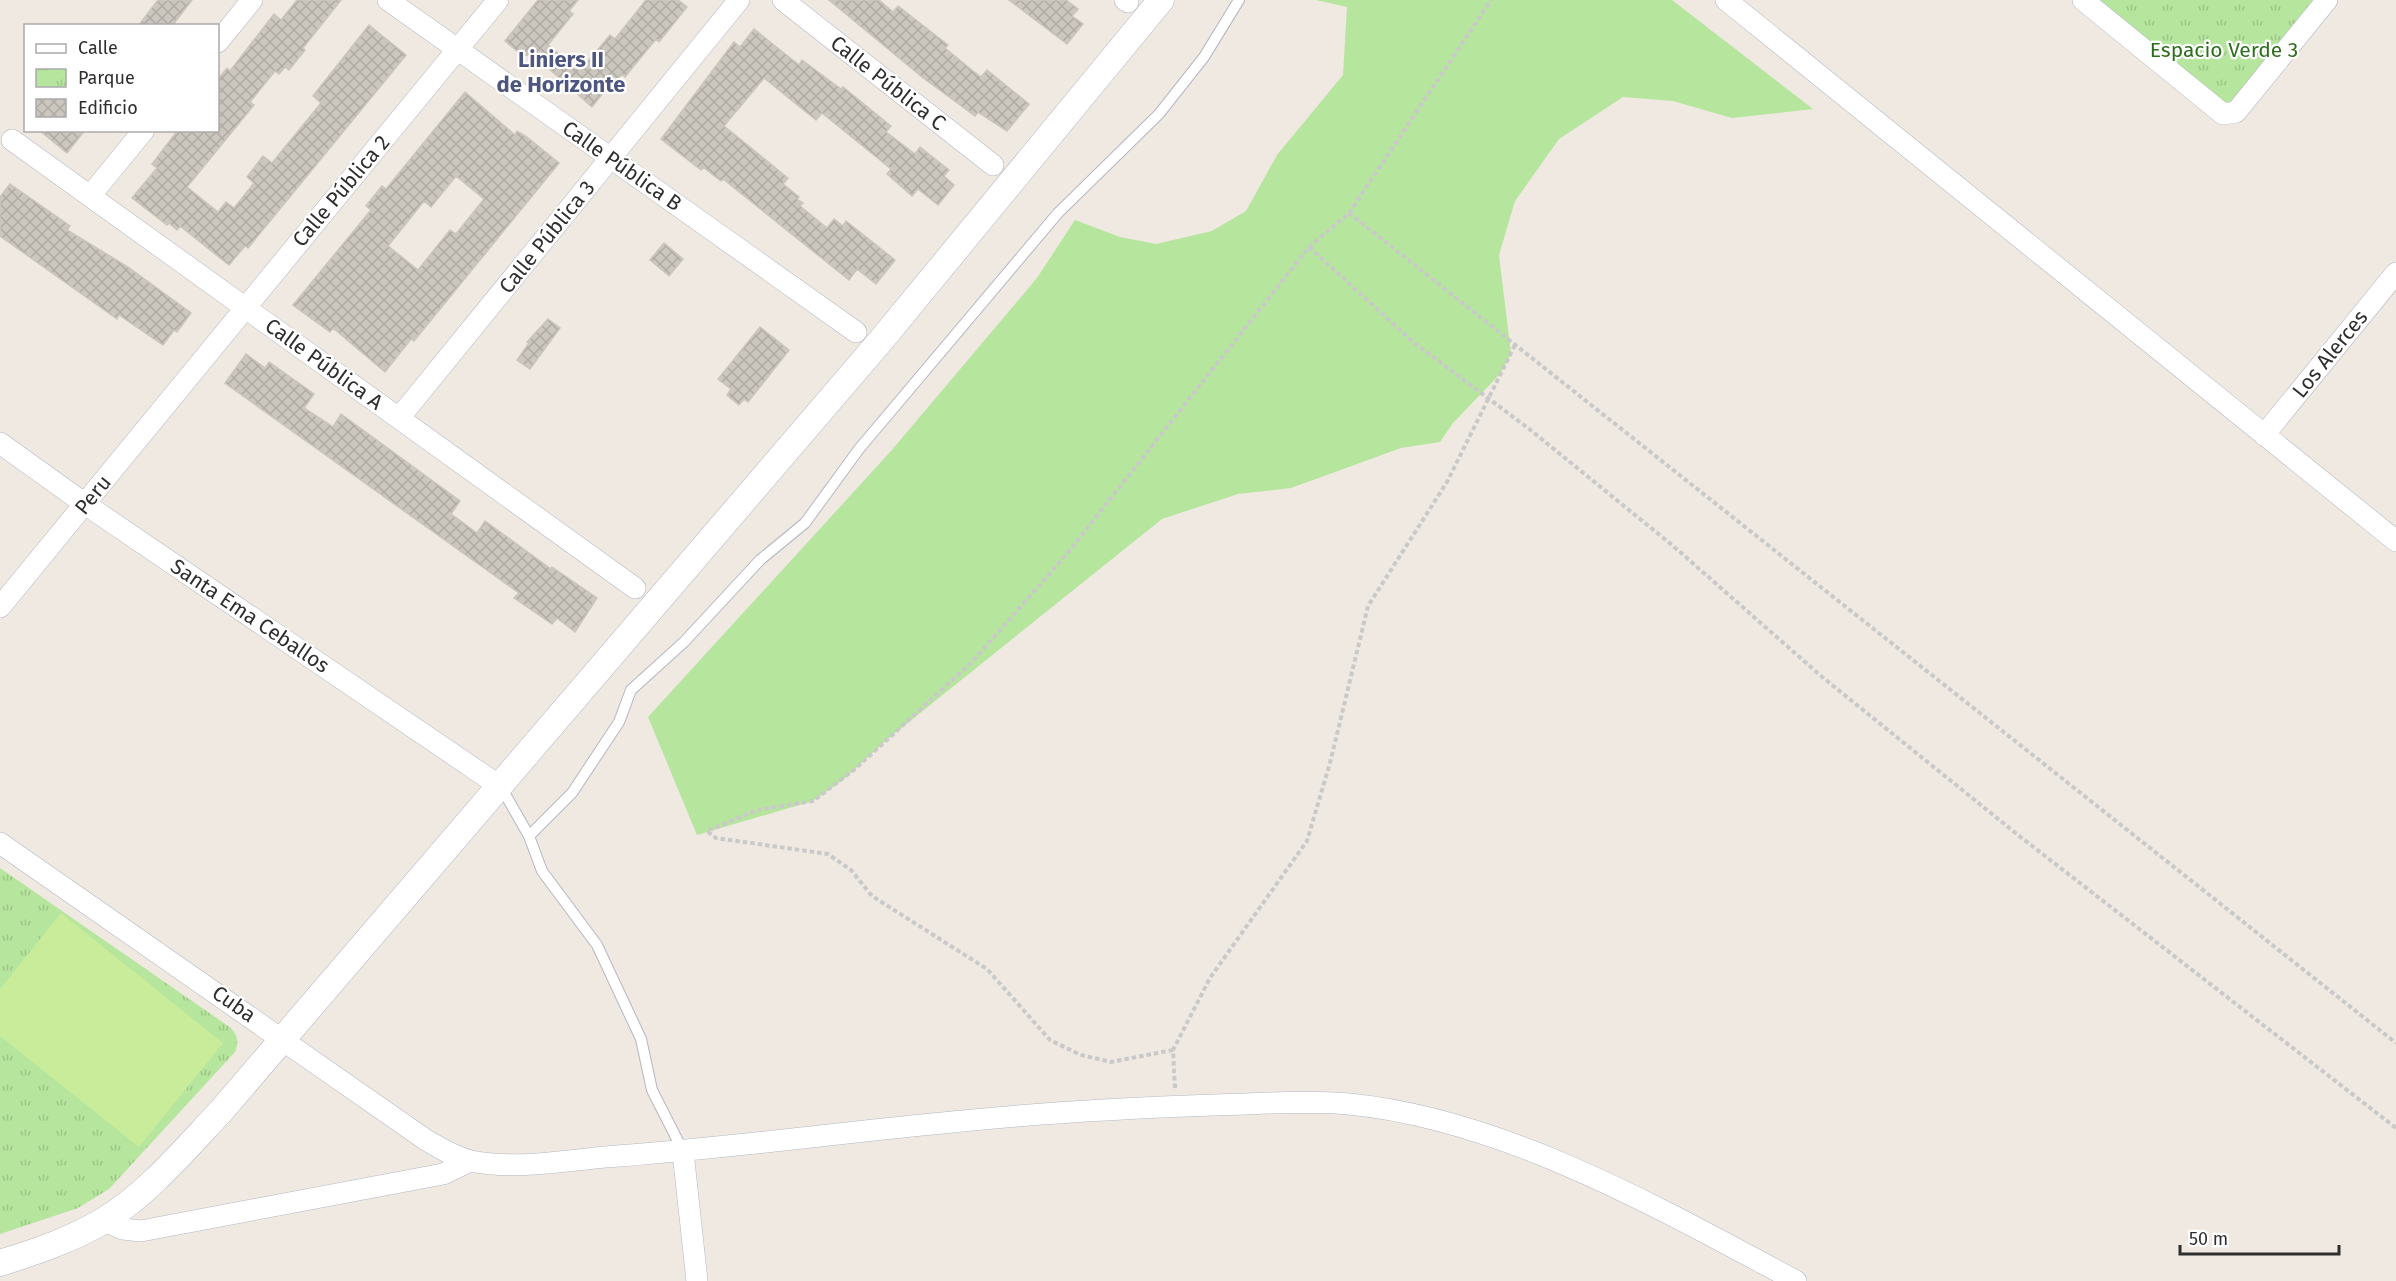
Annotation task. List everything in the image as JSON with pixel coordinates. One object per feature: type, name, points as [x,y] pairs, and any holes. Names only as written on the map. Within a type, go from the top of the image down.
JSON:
[{"type":"street","points":[[219,41],[252,0]]},
{"type":"street","name":"Calle Pública B","points":[[388,0],[856,332]]},
{"type":"street","name":"Calle Pública 2","points":[[184,382],[498,0]]},
{"type":"street","name":"Calle Pública 3","points":[[399,418],[739,0]]},
{"type":"street","name":"Calle Pública C","points":[[783,0],[993,165]]},
{"type":"street","points":[[0,1263],[69,1239],[104,1221],[151,1184],[222,1110],[501,787],[883,338],[1161,0]]},
{"type":"street","points":[[2084,0],[2223,114],[2236,112],[2327,0]]},
{"type":"street","points":[[1732,2],[2396,541]]},
{"type":"street","points":[[90,196],[142,132]]},
{"type":"street","name":"Calle Pública A","points":[[12,140],[635,588]]},
{"type":"street","name":"Los Alerces","points":[[2264,435],[2396,273]]},
{"type":"street","name":"Peru","points":[[0,607],[184,382]]},
{"type":"street","name":"Santa Ema Ceballos","points":[[0,442],[86,504],[501,787]]},
{"type":"street","name":"Cuba","points":[[0,843],[285,1039],[426,1140],[448,1153],[470,1161],[503,1165],[683,1152],[953,1122],[1176,1107],[1298,1102],[1350,1104],[1407,1114],[1463,1128],[1519,1146],[1577,1169],[1796,1281]]},
{"type":"street","points":[[683,1152],[697,1281]]},
{"type":"street","points":[[104,1221],[123,1229],[141,1231],[443,1174],[470,1161]]},
{"type":"lane","points":[[529,836],[572,794],[619,722],[632,690],[684,642],[760,560],[805,523],[859,449],[1058,213],[1159,114],[1204,57],[1239,0]]},
{"type":"lane","points":[[501,787],[529,836],[542,871],[597,945],[641,1039],[652,1090],[683,1152]]},
{"type":"path","points":[[1173,1050],[1111,1062],[1081,1055],[1050,1040],[987,969],[872,896],[851,870],[828,854],[716,837],[708,831],[757,810],[813,801],[855,769],[971,663],[1066,555],[1309,247],[1349,213],[1491,0]]},
{"type":"path","points":[[1349,213],[2396,1043]]},
{"type":"path","points":[[1309,247],[1413,342],[1488,398],[1672,545],[1821,676],[2018,835],[2396,1128]]},
{"type":"path","points":[[1176,1107],[1173,1050],[1210,978],[1307,841],[1330,763],[1368,606],[1447,482],[1515,345]]},
{"type":"green space","points":[[1316,0],[1672,0],[1813,109],[1732,118],[1673,101],[1623,97],[1559,139],[1515,201],[1499,255],[1511,354],[1500,374],[1453,423],[1440,442],[1401,448],[1291,488],[1238,494],[1162,519],[889,738],[843,780],[813,801],[697,835],[648,717],[891,451],[1037,278],[1075,220],[1120,237],[1156,244],[1212,231],[1246,211],[1277,155],[1343,75],[1347,7]]},
{"type":"green space","name":"Espacio Verde 3","points":[[2083,0],[2327,0],[2236,112]]},
{"type":"green space","points":[[0,868],[231,1028],[237,1042],[235,1052],[109,1189],[78,1208],[0,1234]]},
{"type":"green space","points":[[61,913],[223,1043],[139,1147],[0,1036],[0,989]]},
{"type":"building","points":[[158,0],[192,0],[174,24],[140,24]]},
{"type":"building","points":[[297,0],[341,0],[303,48],[305,50],[289,70],[285,67],[279,74],[275,71],[250,102],[254,105],[187,187],[218,212],[226,202],[234,208],[254,183],[247,177],[263,156],[272,163],[321,103],[313,96],[369,25],[406,55],[248,248],[245,246],[229,265],[180,226],[177,230],[169,223],[167,225],[132,198],[157,168],[152,164],[176,132],[219,132],[219,78],[227,68],[230,71],[274,14],[281,20]]},
{"type":"building","points":[[538,0],[578,0],[569,11],[573,14],[548,45],[580,71],[610,35],[615,39],[646,0],[678,0],[687,7],[659,42],[656,39],[625,77],[622,74],[613,85],[611,83],[592,107],[547,67],[545,69],[526,54],[524,57],[505,41]]},
{"type":"building","points":[[829,0],[879,0],[893,12],[898,6],[948,45],[945,48],[981,77],[987,70],[1029,104],[1007,131],[978,112],[975,116],[922,77]]},
{"type":"building","points":[[1009,0],[1066,0],[1078,9],[1072,16],[1083,24],[1067,44]]},
{"type":"building","points":[[754,29],[799,65],[802,60],[841,89],[843,87],[891,126],[886,132],[915,154],[920,147],[949,170],[944,176],[954,185],[938,205],[918,189],[912,196],[887,174],[891,169],[822,113],[816,120],[764,78],[724,126],[788,178],[783,184],[799,197],[797,199],[803,203],[800,206],[827,228],[834,219],[843,226],[846,221],[895,260],[876,284],[857,269],[849,280],[723,179],[721,181],[703,167],[701,170],[661,139],[734,42],[740,47]]},
{"type":"building","points":[[465,92],[515,135],[517,131],[527,137],[559,163],[414,341],[411,339],[385,372],[333,328],[330,332],[293,305],[371,210],[366,206],[382,186],[386,189]],"holes":[[[456,176],[484,199],[456,234],[450,230],[418,270],[388,246],[424,201],[431,207]]]},
{"type":"building","points":[[41,132],[83,132],[67,153]]},
{"type":"building","points":[[10,184],[70,226],[67,230],[128,267],[191,313],[177,332],[174,330],[163,345],[119,315],[117,319],[0,236],[0,197]]},
{"type":"building","points":[[664,243],[683,259],[669,276],[650,260]]},
{"type":"building","points":[[548,319],[560,328],[530,369],[517,360],[529,343],[527,342]]},
{"type":"building","points":[[760,327],[789,350],[748,402],[744,399],[739,405],[727,395],[731,389],[718,379]]},
{"type":"building","points":[[246,354],[265,368],[269,362],[314,394],[304,408],[333,427],[341,414],[460,501],[451,514],[477,533],[485,521],[551,569],[552,567],[597,598],[575,632],[557,618],[552,624],[514,598],[519,593],[225,383]]},
{"type":"district","name":"Liniers II de Horizonte","points":[[561,72]]}]
